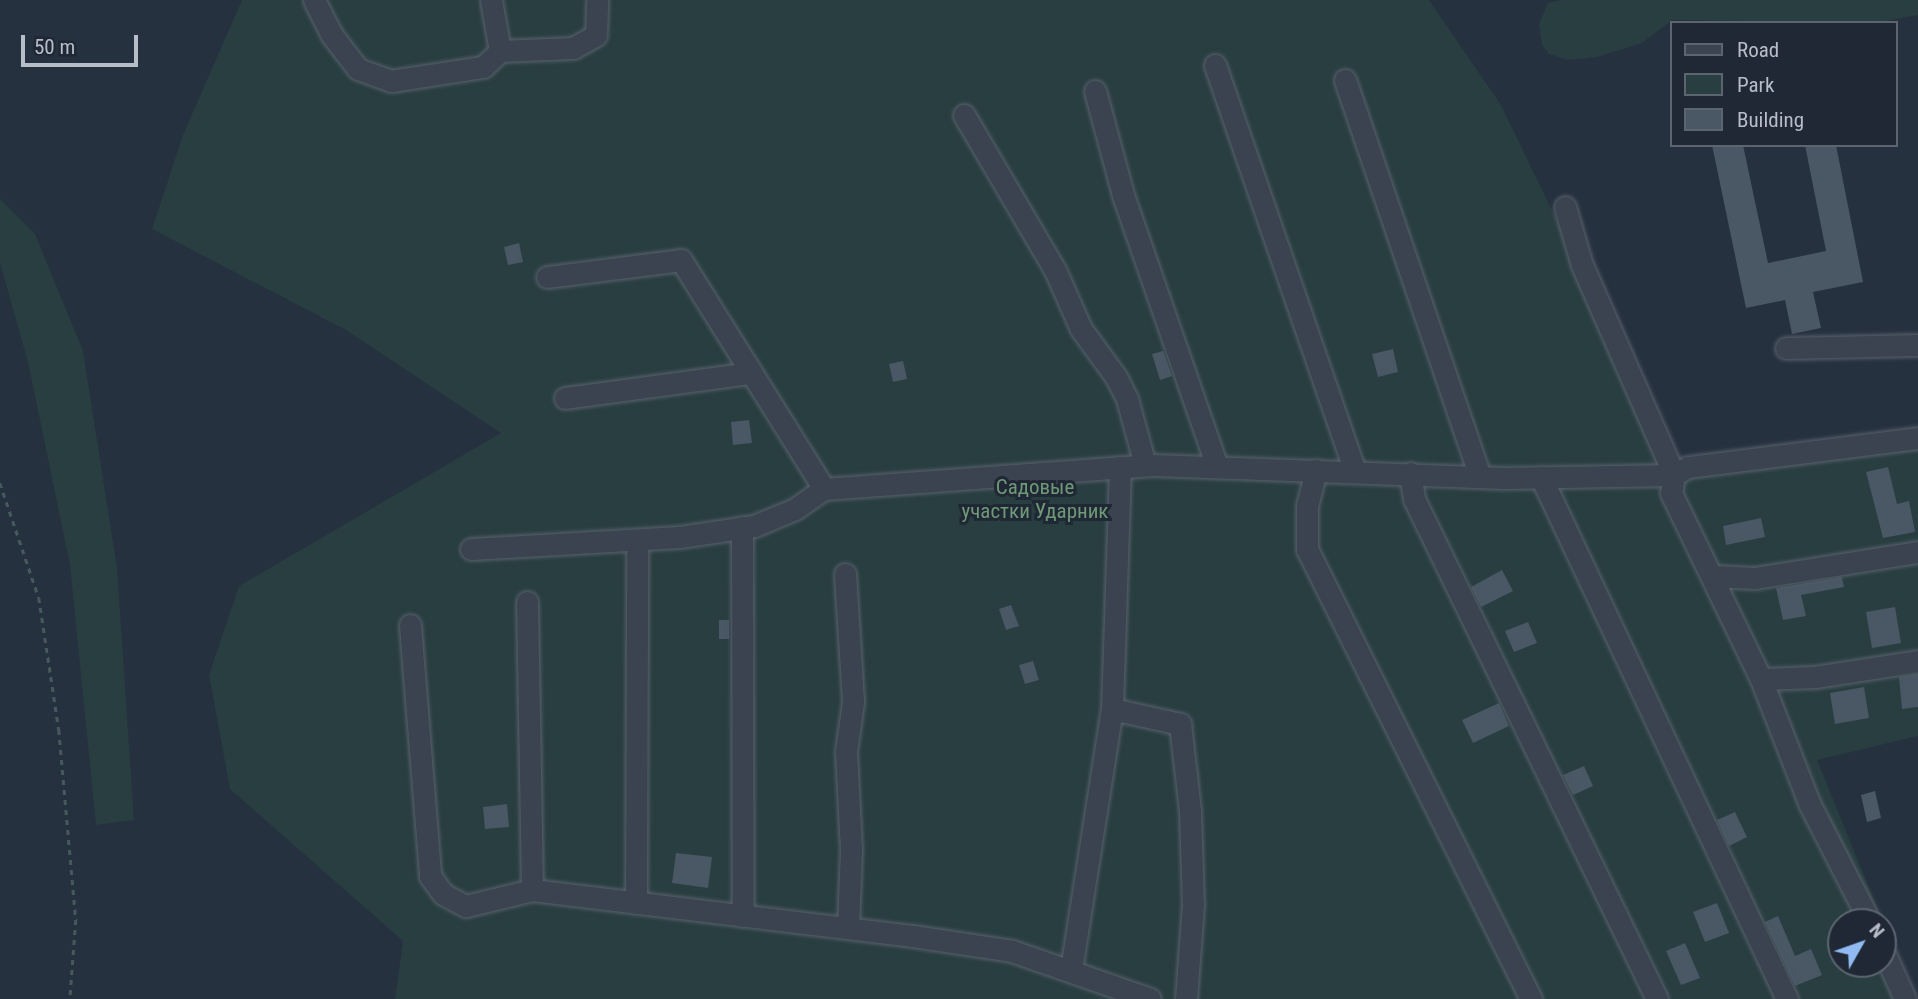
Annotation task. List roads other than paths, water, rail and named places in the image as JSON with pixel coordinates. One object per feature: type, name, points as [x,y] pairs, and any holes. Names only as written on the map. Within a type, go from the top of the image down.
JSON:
[{"type":"lane","points":[[314,0],[331,34],[358,69],[391,81],[483,67],[500,51],[573,48],[596,35],[597,0]]},
{"type":"lane","points":[[491,0],[500,51]]},
{"type":"lane","points":[[1215,65],[1355,471]]},
{"type":"lane","points":[[1345,80],[1480,477]]},
{"type":"lane","points":[[1095,91],[1123,195],[1217,467]]},
{"type":"lane","points":[[964,115],[1055,270],[1081,329],[1116,377],[1127,399],[1145,465]]},
{"type":"lane","points":[[1565,207],[1583,265],[1674,475],[1671,493],[1714,576],[1761,679],[1809,803],[1863,908]]},
{"type":"lane","points":[[547,277],[681,260],[824,489]]},
{"type":"lane","points":[[1786,348],[1918,345]]},
{"type":"lane","points":[[565,398],[751,373]]},
{"type":"lane","points":[[471,549],[637,540],[742,527],[795,509],[824,489],[1145,465],[1480,477],[1674,475],[1688,467],[1918,438]]},
{"type":"lane","points":[[1071,970],[1112,709],[1120,467]]},
{"type":"lane","points":[[1316,470],[1307,505],[1307,549],[1531,999]]},
{"type":"lane","points":[[1410,473],[1414,499],[1657,999]]},
{"type":"lane","points":[[1541,477],[1787,999]]},
{"type":"lane","points":[[742,527],[743,916]]},
{"type":"lane","points":[[636,903],[637,540]]},
{"type":"lane","points":[[1714,576],[1755,578],[1918,552]]},
{"type":"lane","points":[[845,574],[853,702],[846,751],[851,849],[848,928]]},
{"type":"lane","points":[[527,602],[532,890]]},
{"type":"lane","points":[[410,625],[430,876],[443,894],[466,906],[532,890],[848,928],[1012,951],[1150,999]]},
{"type":"lane","points":[[1761,679],[1815,677],[1918,661]]},
{"type":"lane","points":[[1112,709],[1180,724],[1190,811],[1193,904],[1186,999]]},
{"type":"lane","points":[[1896,978],[1905,999]]},
{"type":"park label","name":"Садовые участки Ударник","points":[[1035,499]]}]
